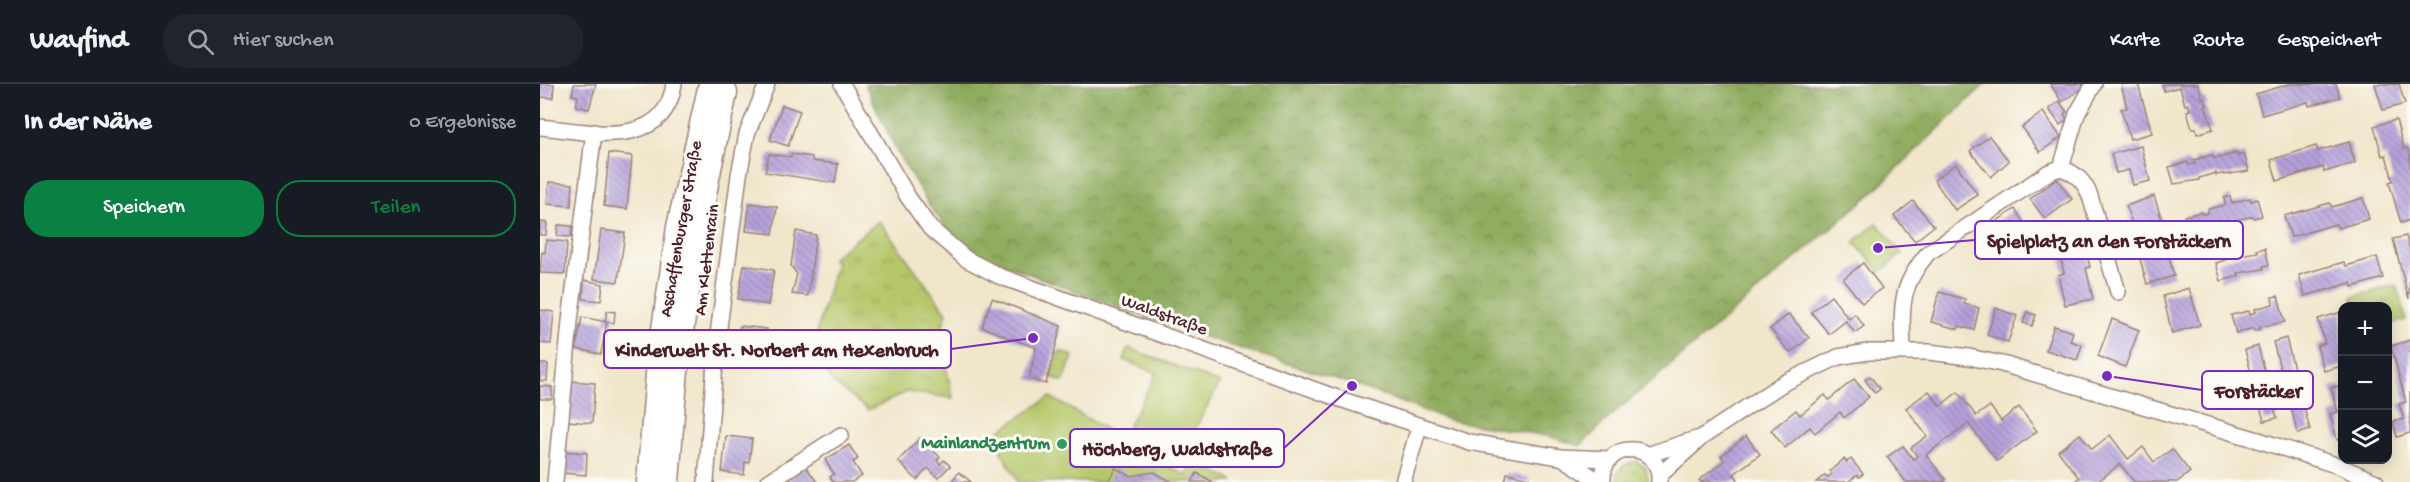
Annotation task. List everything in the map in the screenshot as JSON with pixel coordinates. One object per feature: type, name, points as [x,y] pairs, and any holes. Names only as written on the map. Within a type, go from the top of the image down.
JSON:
[{"type":"main road","name":"Aschaffenburger Straße","points":[[649,482],[659,363],[679,227],[711,84]]},
{"type":"main road","name":"Aschaffenburger Straße","points":[[667,482],[676,366],[687,290],[698,220],[727,84]]},
{"type":"street","points":[[540,127],[624,134],[640,130],[655,120],[667,107],[674,84]]},
{"type":"street","name":"Am Klettenrain","points":[[706,482],[716,350],[739,175],[747,134],[767,84]]},
{"type":"street","name":"Waldstraße","points":[[842,84],[908,197],[930,228],[966,259],[999,276],[1419,427],[1469,442],[1560,457],[1610,459],[1626,450],[1635,450],[1647,455]]},
{"type":"street","points":[[2061,168],[2077,114],[2094,84]]},
{"type":"street","points":[[555,482],[570,321],[594,132]]},
{"type":"street","points":[[1903,351],[1902,305],[1906,285],[1916,267],[1928,253],[2049,172],[2061,168],[2072,172],[2084,182],[2118,292]]},
{"type":"street","points":[[1660,479],[1702,437],[1782,384],[1838,357],[1868,352],[1903,351],[1969,357],[2002,364],[2258,440],[2339,466],[2376,482]]},
{"type":"street","points":[[1403,482],[1419,427]]},
{"type":"street","points":[[768,482],[841,435]]},
{"type":"street","points":[[1660,479],[1657,466],[1647,455],[1702,437]]},
{"type":"street","name":"Waldstraße","points":[[1560,457],[1602,482]]},
{"type":"street","points":[[1602,482],[1605,466],[1610,459]]},
{"type":"green space","points":[[865,84],[1985,84],[1871,194],[1612,415],[1580,446],[1548,436],[1449,420],[1352,384],[1176,328],[981,256],[947,229],[930,206],[897,152]]},
{"type":"green space","points":[[879,221],[947,313],[939,335],[953,398],[907,392],[868,410],[830,380],[817,331],[836,263],[832,258]]},
{"type":"green space","points":[[1877,223],[1902,254],[1880,272],[1854,242]]},
{"type":"green space","points":[[2397,285],[2406,320],[2392,324],[2392,302],[2354,302],[2352,297]]},
{"type":"green space","points":[[1128,348],[1220,383],[1176,463],[1124,434],[1157,373],[1124,360]]},
{"type":"green space","points":[[1060,351],[1073,356],[1063,382],[1050,376]]},
{"type":"green space","name":"Mainlandzentrum","points":[[1050,397],[1186,476],[1194,461],[1235,482],[1017,482],[992,436]]},
{"type":"green space","points":[[1632,462],[1637,462],[1646,468],[1648,482],[1618,482],[1620,469]]},
{"type":"building","points":[[540,84],[554,84],[553,98],[540,97]]},
{"type":"building","points":[[574,84],[596,84],[589,109],[576,106],[578,96],[572,95]]},
{"type":"building","points":[[2050,84],[2082,84],[2084,87],[2062,102]]},
{"type":"building","points":[[2121,84],[2138,84],[2152,133],[2130,139],[2121,109],[2127,108]]},
{"type":"building","points":[[2162,84],[2198,84],[2203,99],[2205,98],[2207,105],[2205,106],[2213,129],[2197,134],[2196,128],[2192,129],[2187,111],[2190,110],[2188,104],[2185,105],[2180,87],[2164,91]]},
{"type":"building","points":[[2289,84],[2336,84],[2340,97],[2309,106],[2308,102],[2262,115],[2256,94]]},
{"type":"building","points":[[2375,84],[2399,84],[2405,104],[2383,110]]},
{"type":"building","points":[[2059,101],[2067,112],[2064,114],[2067,119],[2060,125],[2049,109]]},
{"type":"building","points":[[782,105],[800,111],[788,146],[770,140]]},
{"type":"building","points":[[2043,112],[2061,137],[2040,152],[2022,127]]},
{"type":"building","points":[[2396,120],[2404,149],[2408,148],[2410,154],[2410,220],[2401,223],[2389,182],[2393,181],[2386,155],[2382,156],[2374,126]]},
{"type":"building","points":[[1989,136],[2009,161],[1991,177],[1970,151]]},
{"type":"building","points":[[2349,142],[2355,163],[2324,172],[2323,167],[2277,181],[2271,160],[2316,146],[2318,151]]},
{"type":"building","points":[[2141,146],[2150,181],[2133,185],[2129,170],[2116,173],[2111,154]]},
{"type":"building","points":[[609,153],[632,156],[627,209],[604,206]]},
{"type":"building","points":[[2237,153],[2238,156],[2244,154],[2249,171],[2224,175],[2216,175],[2216,173],[2199,178],[2199,180],[2174,184],[2169,167],[2188,162],[2189,165],[2195,164],[2194,160],[2212,155],[2213,158],[2219,158]]},
{"type":"building","points":[[769,154],[812,157],[812,161],[838,164],[835,183],[765,172]]},
{"type":"building","points":[[1956,164],[1978,195],[1955,210],[1934,180]]},
{"type":"building","points":[[2057,179],[2072,199],[2045,219],[2030,199]]},
{"type":"building","points":[[549,182],[573,184],[571,206],[547,204]]},
{"type":"building","points":[[2154,196],[2163,223],[2135,232],[2126,206]]},
{"type":"building","points":[[2230,196],[2232,203],[2250,198],[2251,201],[2257,199],[2262,216],[2254,218],[2253,216],[2236,220],[2237,223],[2230,224],[2229,222],[2212,226],[2212,229],[2188,233],[2184,216],[2208,213],[2208,209],[2225,205],[2224,198]]},
{"type":"building","points":[[2363,198],[2369,219],[2338,228],[2336,224],[2291,237],[2284,216],[2330,203],[2332,207]]},
{"type":"building","points":[[1913,201],[1934,226],[1915,241],[1894,216]]},
{"type":"building","points":[[750,203],[777,207],[773,234],[746,231]]},
{"type":"building","points":[[2015,209],[2025,224],[2001,241],[1991,225]]},
{"type":"building","points":[[540,222],[547,223],[546,235],[540,235]]},
{"type":"building","points":[[558,225],[572,226],[571,237],[557,236]]},
{"type":"building","points":[[601,230],[625,233],[618,282],[594,279]]},
{"type":"building","points":[[796,231],[816,235],[808,296],[792,294],[797,274],[791,266]]},
{"type":"building","points":[[2082,235],[2090,267],[2086,268],[2093,299],[2065,305],[2058,275],[2064,273],[2057,240]]},
{"type":"building","points":[[2406,236],[2410,250],[2409,299],[2393,239]]},
{"type":"building","points":[[546,240],[567,242],[565,274],[540,273]]},
{"type":"building","points":[[2166,245],[2174,276],[2147,284],[2138,252]]},
{"type":"building","points":[[2265,248],[2269,265],[2263,266],[2264,269],[2238,273],[2239,276],[2221,281],[2216,263]]},
{"type":"building","points":[[2377,257],[2383,278],[2352,287],[2351,283],[2305,296],[2299,275],[2344,262],[2346,266]]},
{"type":"building","points":[[1863,263],[1882,288],[1862,303],[1843,279]]},
{"type":"building","points":[[744,265],[774,270],[768,305],[738,299]]},
{"type":"building","points":[[584,280],[603,284],[601,301],[583,299]]},
{"type":"building","points":[[2189,288],[2200,325],[2172,333],[2163,296]]},
{"type":"building","points":[[1939,292],[1965,299],[1964,304],[1979,308],[1974,330],[1959,326],[1958,329],[1931,322]]},
{"type":"building","points":[[1831,296],[1849,319],[1855,314],[1864,326],[1855,333],[1846,321],[1829,334],[1811,312]]},
{"type":"building","points":[[2278,296],[2285,322],[2260,327],[2254,331],[2254,328],[2236,333],[2231,315],[2249,311],[2250,314],[2256,312],[2255,309],[2273,304],[2272,297]]},
{"type":"building","points":[[992,298],[1061,326],[1046,384],[1029,379],[1036,348],[982,327]]},
{"type":"building","points":[[1996,308],[2017,316],[2008,342],[1987,335]]},
{"type":"building","points":[[540,310],[554,312],[551,344],[540,343]]},
{"type":"building","points":[[607,311],[615,312],[614,323],[605,321]]},
{"type":"building","points":[[2027,312],[2036,315],[2032,326],[2023,323]]},
{"type":"building","points":[[2338,313],[2338,367],[2324,371],[2317,346],[2325,343],[2318,319]]},
{"type":"building","points":[[1789,314],[1809,338],[1790,353],[1770,329]]},
{"type":"building","points":[[582,317],[607,322],[601,354],[576,349]]},
{"type":"building","points":[[2112,319],[2139,330],[2125,367],[2098,356]]},
{"type":"building","points":[[740,326],[767,329],[763,356],[737,352]]},
{"type":"building","points":[[2054,326],[2073,332],[2070,341],[2082,345],[2077,360],[2046,350]]},
{"type":"building","points":[[2286,338],[2310,430],[2298,434],[2273,342]]},
{"type":"building","points":[[2410,340],[2410,433],[2397,437],[2393,422],[2404,419],[2399,404],[2406,402],[2392,346]]},
{"type":"building","points":[[2258,346],[2277,418],[2264,421],[2245,350]]},
{"type":"building","points":[[540,364],[548,364],[547,381],[540,381]]},
{"type":"building","points":[[1870,376],[1880,389],[1875,393],[1865,380]]},
{"type":"building","points":[[1854,379],[1869,397],[1844,418],[1840,412],[1815,433],[1810,427],[1785,448],[1771,430],[1796,410],[1800,415],[1825,395],[1829,400]]},
{"type":"building","points":[[570,381],[595,383],[592,423],[567,421]]},
{"type":"building","points":[[540,386],[552,387],[552,399],[540,399]]},
{"type":"building","points":[[2338,386],[2338,412],[2331,388]]},
{"type":"building","points":[[1929,391],[1940,406],[1958,392],[1976,416],[1990,406],[2001,421],[2019,407],[2037,431],[1997,461],[1968,423],[1926,455],[1946,480],[1943,482],[1906,482],[1887,457],[1903,446],[1913,459],[1917,456],[1911,448],[1927,436],[1906,408]]},
{"type":"building","points":[[2338,412],[2337,440],[2330,414]]},
{"type":"building","points":[[2080,434],[2092,449],[2110,435],[2128,459],[2143,447],[2154,462],[2172,449],[2190,472],[2177,482],[2134,482],[2120,464],[2097,482],[2073,482],[2079,478],[2058,451]]},
{"type":"building","points":[[726,436],[752,439],[749,463],[745,462],[744,475],[722,472]]},
{"type":"building","points":[[1746,436],[1760,454],[1734,474],[1738,479],[1735,482],[1701,482],[1699,480],[1724,461],[1721,456]]},
{"type":"building","points":[[920,438],[940,457],[937,460],[940,464],[944,460],[950,466],[938,478],[928,468],[917,480],[898,461]]},
{"type":"building","points":[[849,445],[858,459],[853,462],[862,476],[852,482],[833,482],[830,477],[834,474],[825,460]]},
{"type":"building","points":[[563,451],[587,453],[586,475],[562,473]]},
{"type":"building","points":[[1844,459],[1847,462],[1851,459],[1863,474],[1859,477],[1857,475],[1848,482],[1816,482],[1825,475],[1828,477],[1832,474],[1830,471]]},
{"type":"building","points":[[806,467],[817,482],[786,482]]},
{"type":"building","points":[[1115,468],[1131,476],[1154,472],[1172,482],[1108,482]]},
{"type":"building","points":[[959,472],[971,482],[951,482]]},
{"type":"building","points":[[1197,473],[1213,482],[1192,482]]},
{"type":"building","points":[[1507,473],[1529,478],[1528,482],[1505,482]]},
{"type":"place","name":"Spielplatz an den Forstäckern","points":[[1878,248]]},
{"type":"place","name":"Kinderwelt St. Norbert am Hexenbruch","points":[[1033,338]]},
{"type":"place","name":"Forstäcker","points":[[2107,376]]},
{"type":"place","name":"Höchberg, Waldstraße","points":[[1352,386]]},
{"type":"place","name":"Mainlandzentrum","points":[[1062,444]]}]
